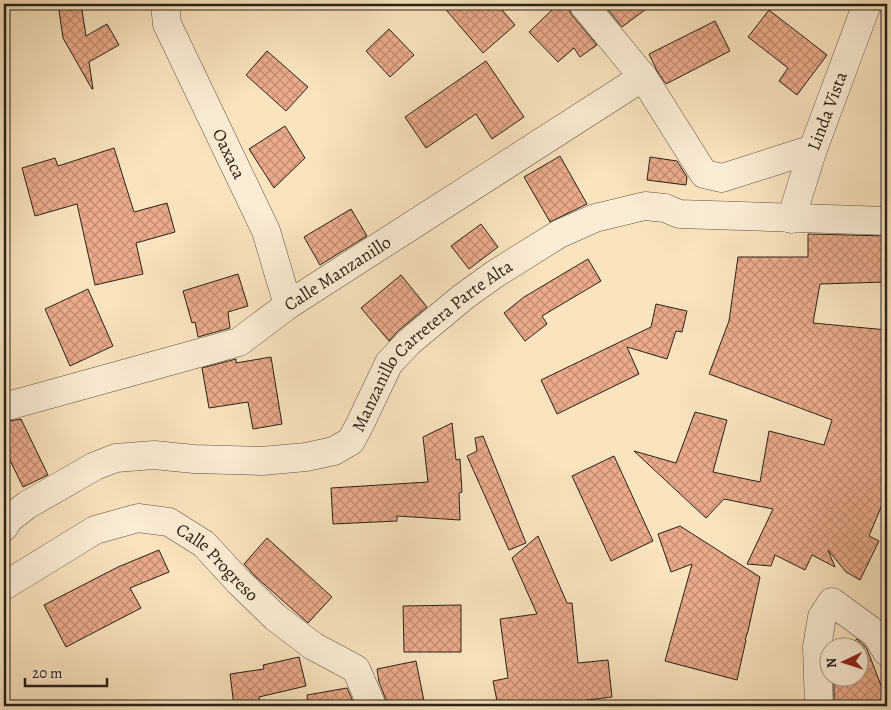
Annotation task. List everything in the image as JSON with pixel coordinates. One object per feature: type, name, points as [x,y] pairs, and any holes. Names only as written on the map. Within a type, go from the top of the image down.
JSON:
[{"type":"street","name":"Oaxaca","points":[[164,4],[167,24],[266,232],[288,305]]},
{"type":"street","points":[[583,4],[643,76],[704,174],[722,178],[813,149]]},
{"type":"street","name":"Linda Vista","points":[[791,219],[813,149],[867,4]]},
{"type":"street","name":"Calle Manzanillo","points":[[4,408],[238,342],[288,305],[643,76]]},
{"type":"street","name":"Manzanillo Carretera Parte Alta","points":[[4,527],[9,520],[27,505],[95,466],[116,458],[154,455],[194,459],[262,461],[306,457],[334,451],[350,441],[389,362],[409,342],[463,297],[495,274],[560,234],[595,218],[645,206],[665,208],[679,214],[887,222]]},
{"type":"street","name":"Calle Progreso","points":[[4,586],[95,530],[138,518],[170,522],[204,544],[275,617],[313,646],[356,669],[372,706]]},
{"type":"street","points":[[819,706],[817,647],[822,617],[832,602],[876,634],[887,652]]},
{"type":"building","points":[[58,4],[81,4],[86,36],[107,24],[119,45],[89,62],[93,89],[63,38]]},
{"type":"building","points":[[441,4],[497,4],[515,25],[483,53]]},
{"type":"building","points":[[558,4],[568,4],[571,14],[597,45],[580,57],[574,48],[558,62],[529,32]]},
{"type":"building","points":[[603,4],[653,4],[622,27]]},
{"type":"building","points":[[769,10],[827,55],[797,95],[779,81],[788,68],[748,37]]},
{"type":"building","points":[[715,21],[730,51],[666,84],[649,54]]},
{"type":"building","points":[[389,29],[414,55],[390,77],[366,51]]},
{"type":"building","points":[[267,51],[308,87],[286,111],[246,75]]},
{"type":"building","points":[[486,61],[524,117],[492,139],[476,114],[426,148],[405,117]]},
{"type":"building","points":[[285,126],[305,158],[274,188],[249,149]]},
{"type":"building","points":[[114,148],[134,212],[167,203],[175,232],[136,243],[143,274],[95,285],[77,204],[35,216],[22,168],[55,158],[58,166]]},
{"type":"building","points":[[560,156],[587,204],[550,222],[524,177]]},
{"type":"building","points":[[650,157],[677,161],[687,177],[686,185],[647,180]]},
{"type":"building","points":[[351,209],[367,236],[320,265],[304,237]]},
{"type":"building","points":[[481,224],[498,247],[469,269],[451,246]]},
{"type":"building","points":[[808,234],[887,236],[887,282],[820,284],[813,323],[887,330],[887,493],[869,536],[879,541],[860,580],[846,572],[828,550],[835,567],[812,555],[805,570],[775,555],[771,566],[747,564],[773,509],[724,499],[706,518],[634,451],[676,463],[695,412],[727,420],[713,472],[760,482],[769,431],[824,445],[832,420],[709,374],[729,321],[738,257],[808,257]]},
{"type":"building","points":[[588,259],[601,281],[542,316],[547,324],[525,341],[504,313],[524,297]]},
{"type":"building","points":[[238,274],[248,306],[228,312],[230,328],[198,337],[195,322],[192,323],[183,291]]},
{"type":"building","points":[[401,275],[427,307],[399,330],[389,341],[361,308]]},
{"type":"building","points":[[88,289],[113,346],[70,366],[45,309]]},
{"type":"building","points":[[656,304],[687,311],[682,332],[676,331],[667,359],[627,347],[639,374],[557,414],[541,380],[651,327]]},
{"type":"building","points":[[271,357],[282,424],[253,429],[248,402],[209,408],[202,368],[236,359],[236,363]]},
{"type":"building","points":[[21,419],[48,475],[23,487],[4,448],[4,422]]},
{"type":"building","points":[[452,423],[456,460],[460,459],[462,492],[459,493],[460,520],[397,516],[397,521],[333,524],[331,488],[428,482],[423,437]]},
{"type":"building","points":[[483,436],[526,543],[509,550],[467,456],[477,451],[475,438]]},
{"type":"building","points":[[614,456],[653,541],[611,561],[572,476]]},
{"type":"building","points":[[680,526],[760,577],[737,680],[665,661],[692,564],[671,572],[658,534]]},
{"type":"building","points":[[538,536],[567,603],[572,603],[578,663],[608,660],[612,697],[538,706],[498,706],[493,681],[508,678],[500,619],[537,614],[512,558]]},
{"type":"building","points":[[267,538],[332,597],[308,623],[244,564]]},
{"type":"building","points":[[159,550],[169,572],[130,588],[141,608],[66,647],[44,605],[118,567]]},
{"type":"building","points":[[461,605],[461,652],[404,652],[403,606]]},
{"type":"building","points":[[868,652],[887,701],[887,706],[834,706],[834,688],[868,688]]},
{"type":"building","points":[[299,657],[306,686],[259,697],[260,706],[234,706],[230,674],[264,669],[263,665]]},
{"type":"building","points":[[416,661],[425,706],[387,706],[377,669]]},
{"type":"building","points":[[347,688],[355,706],[308,706],[307,695]]}]
